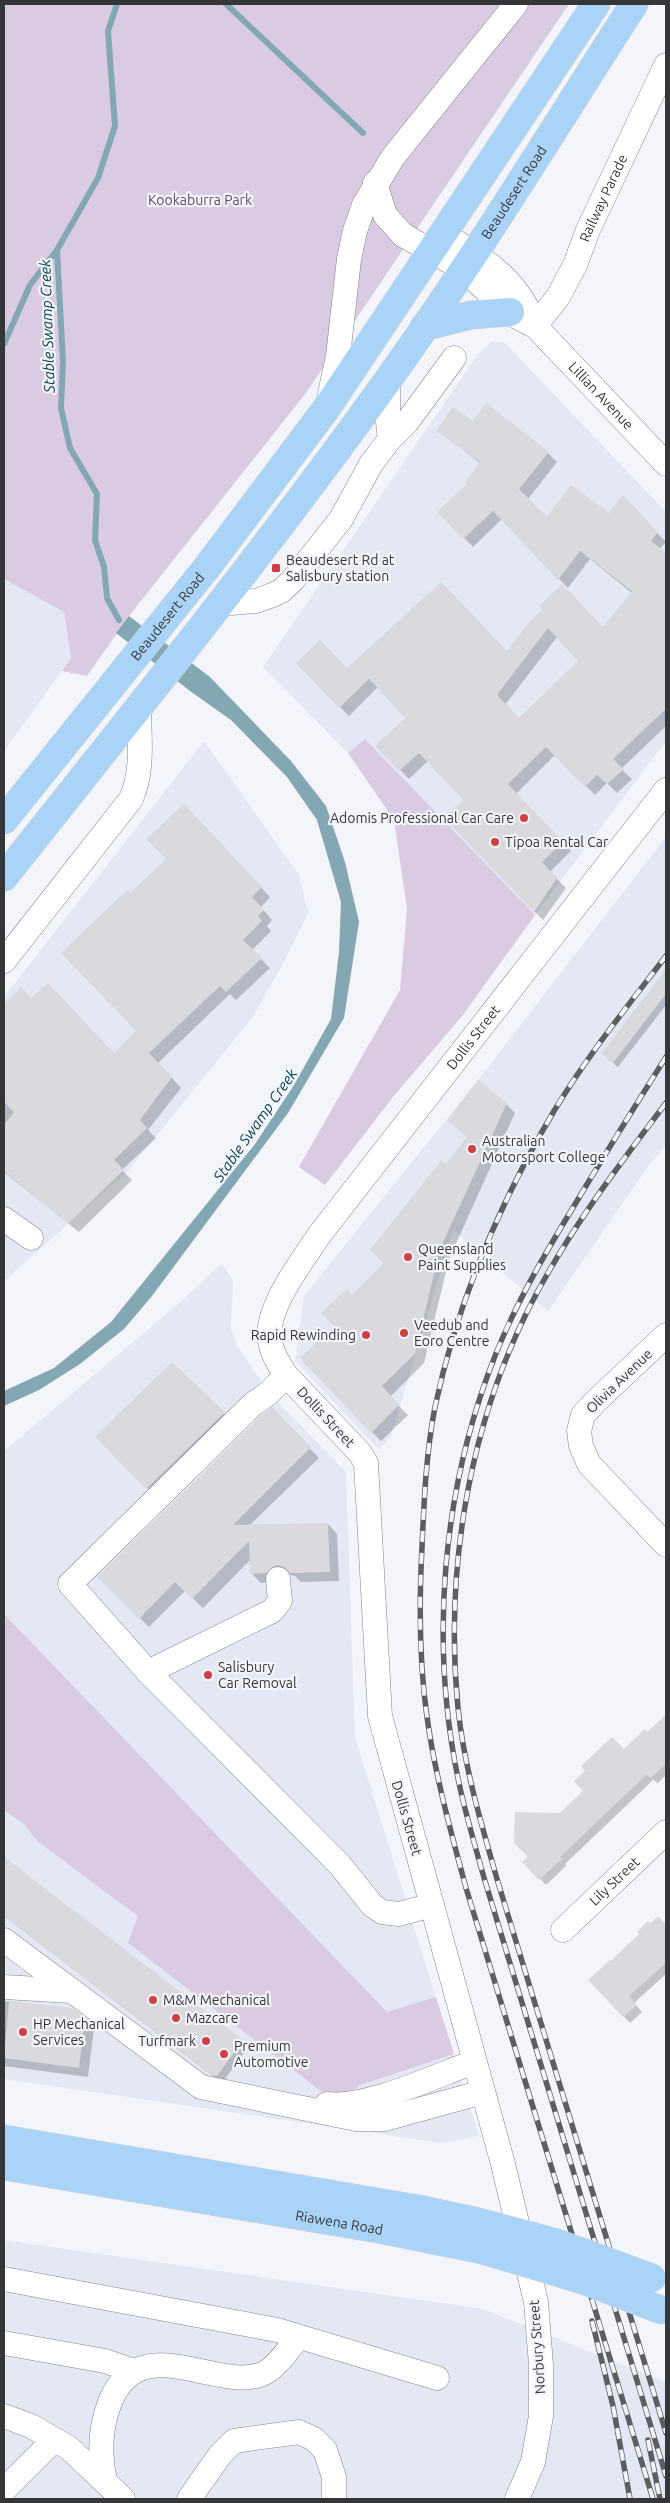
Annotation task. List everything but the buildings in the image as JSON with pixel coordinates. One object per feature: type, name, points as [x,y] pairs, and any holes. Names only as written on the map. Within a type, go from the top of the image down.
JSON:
[{"type":"highway","name":"Beaudesert Road","points":[[4,820],[208,566],[326,409],[596,4]]},
{"type":"highway","name":"Beaudesert Road","points":[[4,877],[202,627],[388,379],[468,261],[634,4]]},
{"type":"highway","points":[[424,326],[471,314],[510,312]]},
{"type":"highway","name":"Riawena Road","points":[[4,2139],[418,2208],[474,2221],[557,2243],[661,2296]]},
{"type":"highway","name":"Riawena Road","points":[[4,2166],[375,2228],[483,2250],[583,2280],[661,2296]]},
{"type":"street","name":"Beaudesert Road","points":[[326,409],[338,356],[341,317],[355,231],[375,183],[392,157],[516,4]]},
{"type":"street","name":"Railway Parade","points":[[535,326],[558,297],[575,265],[588,230],[666,65]]},
{"type":"street","points":[[375,183],[385,216],[404,235],[437,242]]},
{"type":"street","name":"Lillian Avenue","points":[[437,242],[468,261],[496,269],[527,304],[535,326]]},
{"type":"street","name":"Lillian Avenue","points":[[468,261],[510,312],[535,326],[666,464]]},
{"type":"street","points":[[219,604],[256,601],[281,591],[293,580],[341,519],[371,464],[390,439],[407,422],[454,358]]},
{"type":"street","points":[[388,379],[390,439]]},
{"type":"street","points":[[4,961],[131,799],[138,784],[140,767],[140,704]]},
{"type":"street","name":"Dollis Street","points":[[503,2164],[380,1716],[366,1462],[360,1453],[286,1375],[276,1361],[270,1339],[273,1313],[289,1280],[320,1234],[666,790]]},
{"type":"street","points":[[4,1219],[31,1238]]},
{"type":"street","name":"Olivia Avenue","points":[[666,1335],[583,1415],[579,1431],[581,1446],[590,1464],[666,1545]]},
{"type":"street","points":[[286,1375],[269,1393],[253,1404],[70,1584],[148,1672],[340,1865],[372,1905],[382,1912],[399,1914],[432,1905]]},
{"type":"street","points":[[148,1672],[272,1611],[280,1601],[278,1579]]},
{"type":"street","name":"Lily Street","points":[[563,1930],[666,1832]]},
{"type":"street","points":[[4,1940],[201,2086],[356,2119],[385,2119],[483,2092]]},
{"type":"street","points":[[4,1987],[72,1991]]},
{"type":"street","points":[[201,2086],[339,2105],[364,2102],[474,2062]]},
{"type":"street","name":"Norbury Street","points":[[503,2164],[536,2302],[541,2365],[541,2416],[534,2452],[517,2499]]},
{"type":"street","points":[[4,2278],[277,2330],[437,2378]]},
{"type":"street","points":[[104,2481],[100,2460],[107,2410],[117,2385],[134,2371],[155,2366],[195,2369],[231,2376],[253,2376],[268,2371],[299,2337]]},
{"type":"street","points":[[4,2343],[105,2361],[134,2371]]},
{"type":"street","points":[[4,2416],[31,2426],[69,2448],[123,2499]]},
{"type":"street","points":[[189,2499],[220,2456],[234,2441],[298,2432],[314,2439],[325,2450],[334,2477],[334,2499]]},
{"type":"street","points":[[4,2490],[54,2440]]},
{"type":"shaded area","points":[[491,342],[504,342],[666,512],[666,741],[535,915],[365,739],[348,753],[263,667],[478,354]]},
{"type":"shaded area","points":[[4,579],[64,612],[71,658],[4,751]]},
{"type":"shaded area","points":[[204,741],[299,875],[308,913],[279,971],[252,1018],[128,1171],[4,1281],[4,997]]},
{"type":"shaded area","points":[[666,837],[666,1145],[649,1165],[548,1311],[453,1230],[391,1436],[379,1450],[295,1361],[304,1296],[478,1080]]},
{"type":"shaded area","points":[[222,1263],[233,1281],[231,1328],[237,1345],[269,1393],[346,1472],[355,1737],[479,2136],[442,2143],[4,2079],[4,1451],[184,1299]]},
{"type":"shaded area","points":[[4,2240],[483,2309],[666,2382],[666,2499],[4,2499]]},
{"type":"green space","name":"Kookaburra Park","points":[[4,4],[569,4],[306,393],[129,616],[87,676],[62,671],[71,658],[64,612],[4,579]]},
{"type":"green space","points":[[365,739],[535,915],[463,1015],[393,1097],[325,1185],[299,1167],[400,990],[407,909],[394,820],[348,753]]},
{"type":"green space","points":[[4,1614],[387,2012],[436,1997],[454,2054],[360,2085],[339,2105],[128,1943],[138,1916],[37,1841],[24,1824],[4,1810]]},
{"type":"water","points":[[129,616],[210,677],[291,761],[326,806],[345,862],[359,922],[344,1018],[288,1113],[152,1296],[124,1329],[80,1364],[39,1390],[4,1406],[4,1391],[54,1368],[111,1322],[255,1144],[294,1085],[331,1019],[339,952],[341,902],[317,820],[287,777],[231,720],[190,691],[116,633]]},
{"type":"waterway","name":"Stable Swamp Creek","points":[[117,4],[108,31],[115,126],[98,178],[57,250],[63,362],[61,408],[70,448],[97,494],[95,540],[104,567],[107,598],[119,620]]},
{"type":"waterway","points":[[226,4],[363,133]]},
{"type":"waterway","points":[[4,344],[30,285],[57,250]]},
{"type":"railway","points":[[653,2499],[466,1888],[430,1739],[422,1675],[420,1611],[427,1459],[432,1424],[444,1368],[468,1292],[498,1217],[554,1111],[594,1051],[666,956]]},
{"type":"railway","points":[[666,1057],[545,1254],[523,1294],[495,1356],[477,1407],[463,1459],[452,1513],[443,1621],[445,1676],[450,1730],[459,1783],[468,1820],[666,2476]]},
{"type":"railway","points":[[666,1103],[590,1206],[555,1260],[525,1316],[505,1362],[488,1409],[465,1507],[458,1557],[455,1608],[458,1708],[464,1751],[479,1816],[666,2433]]},
{"type":"railway","points":[[592,2321],[613,2406],[630,2499]]},
{"type":"railway","points":[[648,2440],[660,2499]]},
{"type":"place","name":"Beaudesert Rd at Salisbury station","points":[[276,568]]},
{"type":"place","name":"Adomis Professional Car Care","points":[[524,818]]},
{"type":"place","name":"Tipoa Rental Car","points":[[495,842]]},
{"type":"place","name":"Australian Motorsport College","points":[[472,1149]]},
{"type":"place","name":"Queensland Paint Supplies","points":[[408,1257]]},
{"type":"place","name":"Veedub and Eoro Centre","points":[[404,1333]]},
{"type":"place","name":"Rapid Rewinding","points":[[366,1335]]},
{"type":"place","name":"Salisbury Car Removal","points":[[208,1675]]},
{"type":"place","name":"M&M Mechanical","points":[[153,2000]]},
{"type":"place","name":"Mazcare","points":[[176,2018]]},
{"type":"place","name":"HP Mechanical Services","points":[[23,2032]]},
{"type":"place","name":"Turfmark","points":[[206,2041]]},
{"type":"place","name":"Premium Automotive","points":[[224,2054]]}]
